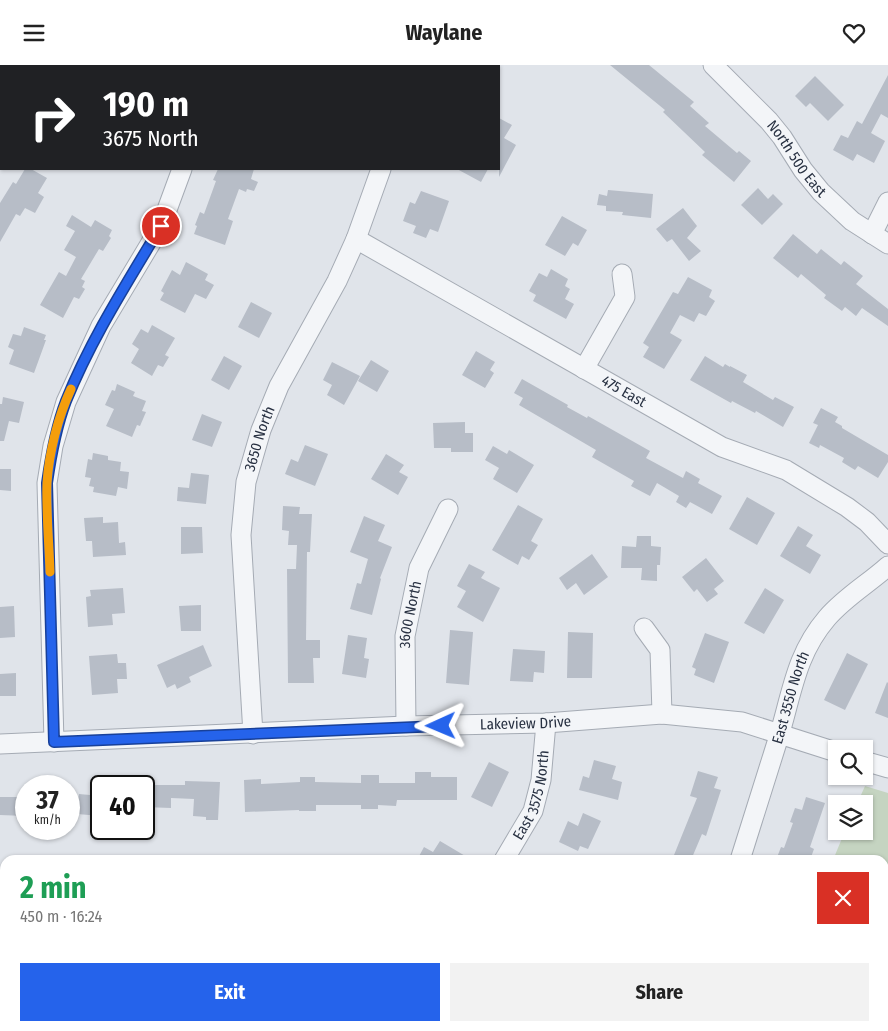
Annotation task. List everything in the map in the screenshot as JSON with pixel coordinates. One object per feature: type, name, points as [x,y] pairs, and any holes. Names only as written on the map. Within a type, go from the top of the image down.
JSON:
[{"type":"street","name":"North 500 East","points":[[713,65],[769,121],[782,137],[803,170],[821,192],[852,221],[888,244]]},
{"type":"street","points":[[54,742],[47,483],[53,446],[66,402],[101,326],[161,226],[182,170]]},
{"type":"street","name":"3650 North","points":[[253,734],[241,535],[246,482],[261,430],[279,386],[337,281],[356,239],[381,170]]},
{"type":"street","points":[[872,234],[888,202]]},
{"type":"street","name":"475 East","points":[[356,239],[722,447],[786,470],[867,522],[888,544]]},
{"type":"street","points":[[584,369],[624,297],[622,274]]},
{"type":"street","name":"3600 North","points":[[406,726],[405,636],[418,568],[448,509]]},
{"type":"street","name":"East 3550 North","points":[[742,855],[780,733],[793,680],[801,657],[812,638],[841,602],[888,566]]},
{"type":"street","points":[[644,627],[660,650],[662,714]]},
{"type":"street","name":"Lakeview Drive","points":[[0,744],[406,726],[546,723],[662,714],[742,722],[828,748]]},
{"type":"street","name":"East 3575 North","points":[[507,855],[533,811],[541,779],[546,723]]},
{"type":"street","points":[[873,764],[888,769]]},
{"type":"green space","points":[[865,786],[888,793],[888,855],[835,855],[841,840],[873,840],[873,795],[861,795]]},
{"type":"building","points":[[610,65],[649,65],[694,102],[690,106],[709,123],[705,126],[737,153],[739,151],[751,161],[734,182],[702,155],[705,152],[663,112],[665,110]]},
{"type":"building","points":[[888,75],[888,118],[881,114],[871,133],[885,141],[874,163],[857,154],[853,161],[833,150],[841,135],[848,138],[857,121],[862,124]]},
{"type":"building","points":[[815,76],[844,105],[828,121],[810,103],[806,107],[795,96]]},
{"type":"building","points":[[500,119],[512,125],[504,138],[516,145],[499,177]]},
{"type":"building","points":[[24,170],[33,170],[47,178],[38,193],[44,197],[35,213],[25,208],[20,216],[16,214],[0,242],[0,203],[13,182],[16,184]]},
{"type":"building","points":[[218,170],[254,170],[251,179],[258,182],[254,191],[247,189],[246,192],[239,189],[228,219],[233,221],[225,245],[194,234],[200,212],[204,214],[216,181],[213,180]]},
{"type":"building","points":[[459,170],[487,170],[481,182]]},
{"type":"building","points":[[758,188],[768,199],[773,194],[783,204],[762,225],[741,205]]},
{"type":"building","points":[[608,190],[653,194],[651,218],[622,215],[623,212],[606,211],[606,206],[597,205],[599,194],[607,196]]},
{"type":"building","points":[[421,191],[449,201],[438,232],[430,229],[426,238],[413,233],[416,226],[403,221],[410,202],[415,204]]},
{"type":"building","points":[[683,208],[697,226],[687,238],[701,251],[689,261],[672,239],[667,242],[656,229]]},
{"type":"building","points":[[72,215],[91,227],[95,220],[112,230],[109,236],[111,238],[103,251],[99,249],[81,279],[85,281],[82,287],[85,289],[79,299],[74,297],[63,318],[40,305],[59,272],[66,276],[76,257],[64,250],[75,231],[66,226]]},
{"type":"building","points":[[562,216],[587,230],[578,246],[573,243],[565,256],[545,245]]},
{"type":"building","points":[[793,234],[817,254],[821,249],[841,265],[844,261],[863,276],[856,284],[888,309],[888,326],[862,308],[856,316],[845,307],[842,311],[824,298],[826,295],[801,274],[798,278],[773,258]]},
{"type":"building","points":[[186,262],[208,274],[205,280],[214,285],[206,299],[195,294],[185,313],[160,300],[164,293],[161,291],[172,270],[180,275]]},
{"type":"building","points":[[551,269],[568,279],[565,286],[570,289],[565,299],[574,304],[566,319],[533,301],[536,295],[529,291],[539,273],[547,277]]},
{"type":"building","points":[[688,277],[712,290],[709,297],[715,301],[706,316],[699,313],[694,322],[680,315],[670,333],[682,340],[664,369],[643,357],[649,347],[643,343],[673,292],[678,294]]},
{"type":"building","points":[[251,302],[272,313],[259,338],[238,327]]},
{"type":"building","points":[[152,325],[175,338],[165,355],[169,357],[163,367],[158,365],[152,376],[131,363],[139,349],[132,344],[141,329],[148,333]]},
{"type":"building","points":[[24,327],[46,335],[44,340],[46,340],[34,373],[9,364],[14,350],[8,347],[13,334],[21,336]]},
{"type":"building","points":[[476,351],[495,362],[490,370],[494,373],[485,388],[462,375]]},
{"type":"building","points":[[224,356],[242,366],[229,390],[211,380]]},
{"type":"building","points":[[705,356],[723,367],[725,364],[747,375],[743,382],[773,400],[775,397],[794,407],[783,427],[756,411],[755,413],[732,401],[731,403],[690,380]]},
{"type":"building","points":[[371,360],[389,371],[377,392],[358,381]]},
{"type":"building","points":[[332,362],[360,376],[344,405],[327,395],[332,385],[323,380]]},
{"type":"building","points":[[522,379],[568,405],[567,407],[587,418],[588,416],[650,451],[646,458],[683,478],[686,471],[700,479],[698,483],[722,496],[712,514],[690,502],[686,508],[676,502],[679,496],[657,483],[650,496],[631,486],[634,481],[592,457],[596,450],[519,405],[523,398],[514,393]]},
{"type":"building","points":[[117,384],[135,392],[133,396],[146,401],[142,411],[146,412],[140,426],[137,425],[132,437],[106,426],[114,409],[105,405],[112,390],[115,391]]},
{"type":"building","points":[[3,397],[24,402],[19,423],[9,421],[4,441],[0,441],[0,404],[2,404]]},
{"type":"building","points":[[821,408],[838,417],[835,422],[842,426],[842,428],[888,455],[888,462],[878,478],[858,466],[855,470],[842,462],[844,458],[820,445],[819,448],[809,443],[818,425],[813,423]]},
{"type":"building","points":[[202,414],[222,422],[212,447],[192,440]]},
{"type":"building","points":[[465,422],[465,433],[473,433],[473,452],[451,452],[451,448],[434,448],[433,423]]},
{"type":"building","points":[[305,445],[328,454],[315,486],[285,474],[291,459],[298,462]]},
{"type":"building","points":[[493,446],[507,454],[509,450],[534,465],[517,493],[493,479],[499,468],[485,460]]},
{"type":"building","points":[[93,453],[108,456],[108,460],[121,462],[120,471],[129,472],[127,489],[118,487],[116,496],[93,492],[94,487],[89,486],[91,478],[85,477],[88,459],[92,460]]},
{"type":"building","points":[[386,454],[404,465],[399,472],[408,477],[398,495],[371,479]]},
{"type":"building","points":[[0,469],[11,469],[11,491],[0,490]]},
{"type":"building","points":[[191,473],[209,475],[206,504],[177,501],[178,487],[189,488]]},
{"type":"building","points":[[747,497],[775,513],[757,545],[729,529]]},
{"type":"building","points":[[518,505],[543,519],[531,541],[538,545],[529,560],[522,556],[518,565],[492,550]]},
{"type":"building","points":[[283,506],[300,507],[299,514],[312,514],[310,552],[307,552],[306,640],[320,640],[320,658],[313,658],[314,683],[288,683],[287,569],[296,569],[297,545],[288,545],[289,531],[282,530]]},
{"type":"building","points":[[364,516],[385,525],[378,541],[392,547],[380,578],[372,615],[350,609],[357,583],[361,584],[368,559],[350,552]]},
{"type":"building","points":[[103,517],[103,523],[118,522],[119,543],[125,542],[126,555],[93,557],[92,541],[86,541],[84,518]]},
{"type":"building","points":[[798,526],[813,535],[806,546],[821,555],[810,574],[780,556]]},
{"type":"building","points":[[181,527],[202,527],[203,553],[181,554]]},
{"type":"building","points":[[637,536],[651,536],[651,546],[661,547],[660,565],[657,565],[657,581],[641,580],[642,568],[621,568],[622,546],[636,547]]},
{"type":"building","points":[[592,554],[608,577],[584,595],[576,583],[567,590],[559,578]]},
{"type":"building","points":[[706,558],[724,581],[714,589],[718,594],[707,602],[697,589],[694,592],[682,577]]},
{"type":"building","points":[[469,564],[485,572],[481,578],[500,588],[483,622],[457,607],[466,591],[457,586]]},
{"type":"building","points":[[123,588],[125,613],[112,614],[113,625],[88,627],[86,597],[91,596],[90,590]]},
{"type":"building","points":[[765,588],[784,600],[764,634],[744,623]]},
{"type":"building","points":[[201,605],[201,631],[181,631],[179,606]]},
{"type":"building","points":[[14,606],[15,637],[0,638],[0,607]]},
{"type":"building","points":[[450,630],[473,632],[469,685],[446,683]]},
{"type":"building","points":[[568,632],[593,633],[592,678],[567,678]]},
{"type":"building","points":[[705,633],[729,642],[714,683],[694,675],[696,669],[692,667]]},
{"type":"building","points":[[348,635],[367,638],[364,658],[369,659],[366,678],[342,674]]},
{"type":"building","points":[[203,645],[212,666],[189,677],[191,682],[177,689],[175,684],[167,688],[157,665]]},
{"type":"building","points":[[513,649],[545,651],[544,673],[534,672],[533,682],[510,681]]},
{"type":"building","points":[[847,653],[868,664],[845,710],[824,700]]},
{"type":"building","points":[[117,654],[118,663],[126,663],[127,679],[117,679],[118,693],[92,695],[89,656]]},
{"type":"building","points":[[16,673],[16,696],[0,696],[0,674]]},
{"type":"building","points":[[888,683],[888,718],[875,713]]},
{"type":"building","points":[[594,760],[616,766],[612,779],[622,782],[618,800],[579,790],[583,776],[589,778]]},
{"type":"building","points":[[489,762],[509,772],[492,807],[471,797]]},
{"type":"building","points":[[698,771],[718,777],[714,788],[721,790],[706,836],[702,834],[693,855],[674,855],[697,798],[690,796]]},
{"type":"building","points":[[415,772],[431,772],[431,777],[457,777],[457,800],[397,800],[396,806],[378,805],[378,809],[361,809],[361,805],[316,805],[316,811],[245,812],[244,780],[261,779],[261,784],[300,782],[300,777],[315,777],[315,782],[361,783],[361,775],[379,775],[379,783],[415,783]]},
{"type":"building","points":[[185,781],[220,782],[218,820],[206,820],[206,817],[193,816],[194,799],[171,798],[171,808],[155,807],[155,785],[185,785]]},
{"type":"building","points":[[80,794],[90,795],[90,815],[80,814]]},
{"type":"building","points":[[0,797],[15,797],[15,816],[0,815]]},
{"type":"building","points":[[806,797],[825,803],[810,847],[814,849],[812,855],[778,855],[781,847],[784,848],[793,823],[790,822],[795,808],[802,810]]},
{"type":"building","points":[[583,813],[601,821],[588,849],[580,846],[578,851],[559,842],[568,821],[578,826]]},
{"type":"building","points":[[440,841],[464,855],[420,855],[424,847],[433,852]]},
{"type":"slow traffic","points":[[50,572],[47,483],[53,446],[71,389]]},
{"type":"route","points":[[161,226],[101,326],[66,402],[53,446],[47,483],[54,742],[441,726]]}]
